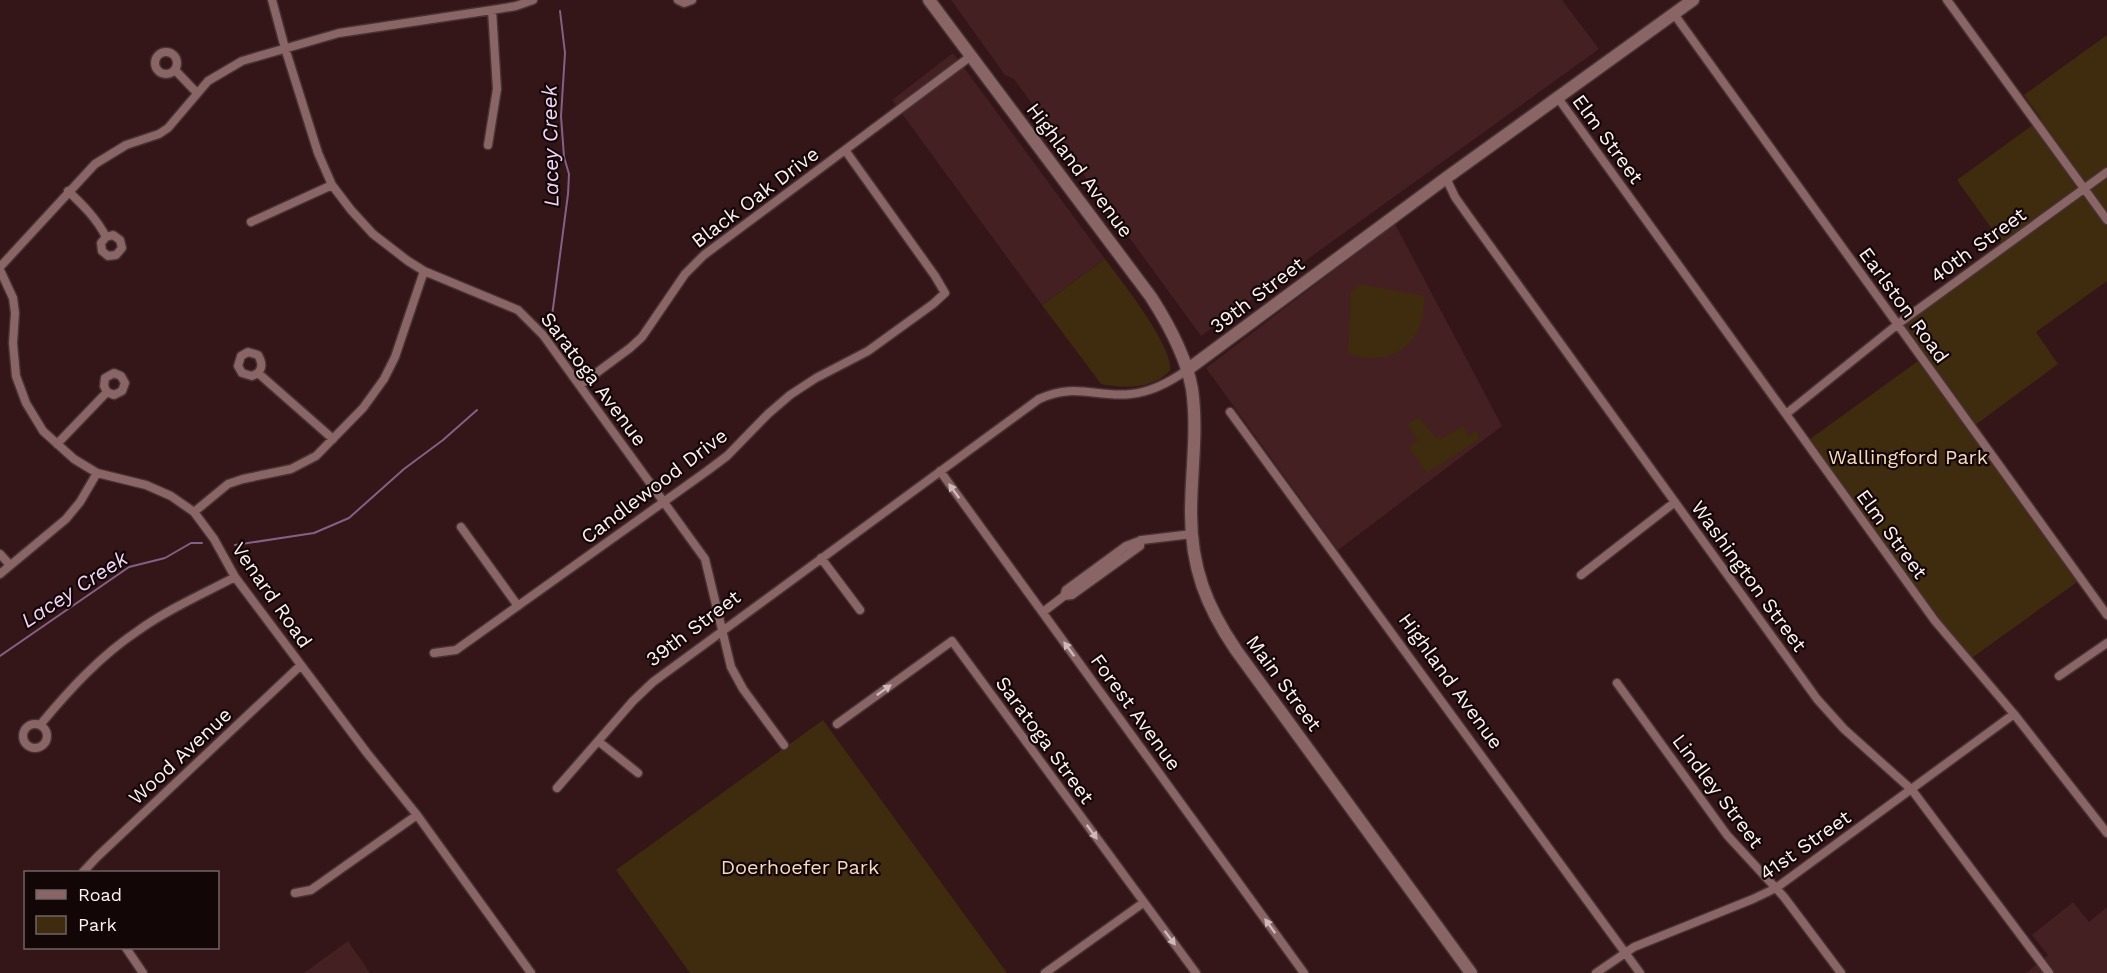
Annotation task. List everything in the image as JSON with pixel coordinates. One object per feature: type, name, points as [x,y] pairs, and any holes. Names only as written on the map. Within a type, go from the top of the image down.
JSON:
[{"type":"main road","name":"Highland Avenue","points":[[929,0],[1151,297],[1174,338],[1187,370]]},
{"type":"main road","name":"39th Street","points":[[1187,370],[1446,178],[1693,0]]},
{"type":"main road","name":"Main Street","points":[[1187,370],[1195,416],[1192,534],[1202,587],[1208,603],[1222,629],[1471,973]]},
{"type":"street","name":"Saratoga Avenue","points":[[272,0],[314,141],[332,185],[373,234],[394,251],[424,271],[518,310],[543,334],[705,559],[735,676],[784,746]]},
{"type":"street","points":[[0,269],[68,191],[104,157],[126,145],[159,134],[168,128],[208,81],[228,68],[242,61],[339,33],[516,6],[533,0]]},
{"type":"street","points":[[678,0],[684,3],[692,0]]},
{"type":"street","points":[[1947,0],[2107,220]]},
{"type":"street","points":[[488,145],[497,88],[492,10]]},
{"type":"street","name":"Earlston Road","points":[[1674,14],[2107,615]]},
{"type":"street","name":"Black Oak Drive","points":[[580,385],[642,337],[685,274],[704,255],[971,56]]},
{"type":"street","points":[[175,70],[198,93]]},
{"type":"street","name":"Elm Street","points":[[1558,98],[1935,621],[2014,714],[2107,833]]},
{"type":"street","name":"Candlewood Drive","points":[[434,654],[456,650],[726,456],[790,394],[868,351],[945,293],[845,150]]},
{"type":"street","name":"40th Street","points":[[1786,414],[1898,324],[2107,172]]},
{"type":"street","name":"Washington Street","points":[[1446,178],[1467,214],[1824,708],[1912,790],[2049,973]]},
{"type":"street","points":[[251,222],[332,185]]},
{"type":"street","points":[[68,191],[95,218],[106,237]]},
{"type":"street","name":"Venard Road","points":[[0,269],[13,298],[14,362],[20,387],[44,431],[74,459],[97,473],[146,485],[171,496],[194,512],[214,539],[235,578],[367,753],[417,815],[531,973]]},
{"type":"street","points":[[194,512],[228,484],[291,469],[316,456],[363,408],[389,369],[402,341],[424,271]]},
{"type":"street","name":"39th Street","points":[[557,788],[648,687],[1024,409],[1051,393],[1078,390],[1130,394],[1167,384],[1187,370]]},
{"type":"street","points":[[258,373],[333,439]]},
{"type":"street","points":[[57,444],[107,392]]},
{"type":"street","name":"Highland Avenue","points":[[1230,412],[1640,973]]},
{"type":"street","name":"Forest Avenue","points":[[940,471],[1304,973]]},
{"type":"street","points":[[0,574],[66,519],[80,502],[97,473]]},
{"type":"street","points":[[1581,575],[1675,502]]},
{"type":"street","points":[[461,527],[518,606]]},
{"type":"street","points":[[1042,612],[1064,596],[1066,590],[1126,546],[1142,540],[1192,534]]},
{"type":"street","points":[[0,554],[10,564]]},
{"type":"street","points":[[821,558],[860,610]]},
{"type":"street","points":[[40,725],[71,689],[116,647],[155,619],[235,578]]},
{"type":"street","name":"Saratoga Street","points":[[837,724],[952,641],[1196,973]]},
{"type":"street","points":[[2059,676],[2107,643]]},
{"type":"street","name":"Wood Avenue","points":[[85,871],[301,665]]},
{"type":"street","name":"Lindley Street","points":[[1617,683],[1726,835],[1776,888],[1841,973]]},
{"type":"street","name":"41st Street","points":[[1596,973],[1625,952],[1643,943],[1776,888],[2014,714]]},
{"type":"street","points":[[598,741],[638,773]]},
{"type":"street","points":[[295,893],[311,890],[417,815]]},
{"type":"street","points":[[1045,973],[1143,903]]},
{"type":"street","points":[[127,949],[143,973]]},
{"type":"shaded area","points":[[951,0],[1562,0],[1599,49],[1201,336],[1014,79],[1005,75]]},
{"type":"shaded area","points":[[953,53],[1105,259],[1042,305],[892,100]]},
{"type":"shaded area","points":[[1395,224],[1502,426],[1338,550],[1206,368]]},
{"type":"shaded area","points":[[2073,902],[2089,922],[2107,907],[2107,973],[2026,973],[2048,955],[2032,935]]},
{"type":"shaded area","points":[[348,941],[370,973],[304,973]]},
{"type":"green space","name":"Wallingford Park","points":[[2107,35],[2107,281],[2036,332],[2058,364],[1971,428],[2080,580],[1969,660],[1810,439],[1925,356],[1903,325],[2007,250],[1957,180],[2041,119],[2024,95]]},
{"type":"green space","points":[[1105,259],[1145,314],[1164,347],[1170,371],[1155,381],[1128,387],[1101,384],[1042,305]]},
{"type":"green space","points":[[1360,284],[1424,296],[1419,327],[1413,339],[1404,348],[1380,357],[1348,354],[1351,291]]},
{"type":"green space","points":[[1419,417],[1436,438],[1439,436],[1441,439],[1463,426],[1468,436],[1476,431],[1480,439],[1427,473],[1409,448],[1418,440],[1407,424]]},
{"type":"green space","name":"Doerhoefer Park","points":[[823,720],[1007,973],[690,973],[616,870]]},
{"type":"waterway","name":"Lacey Creek","points":[[552,316],[569,174],[564,157],[561,116],[565,53],[560,11]]},
{"type":"waterway","name":"Lacey Creek","points":[[235,545],[314,533],[349,518],[404,469],[443,440],[477,410]]},
{"type":"waterway","name":"Lacey Creek","points":[[0,656],[129,567],[165,558],[191,543],[202,543]]}]
